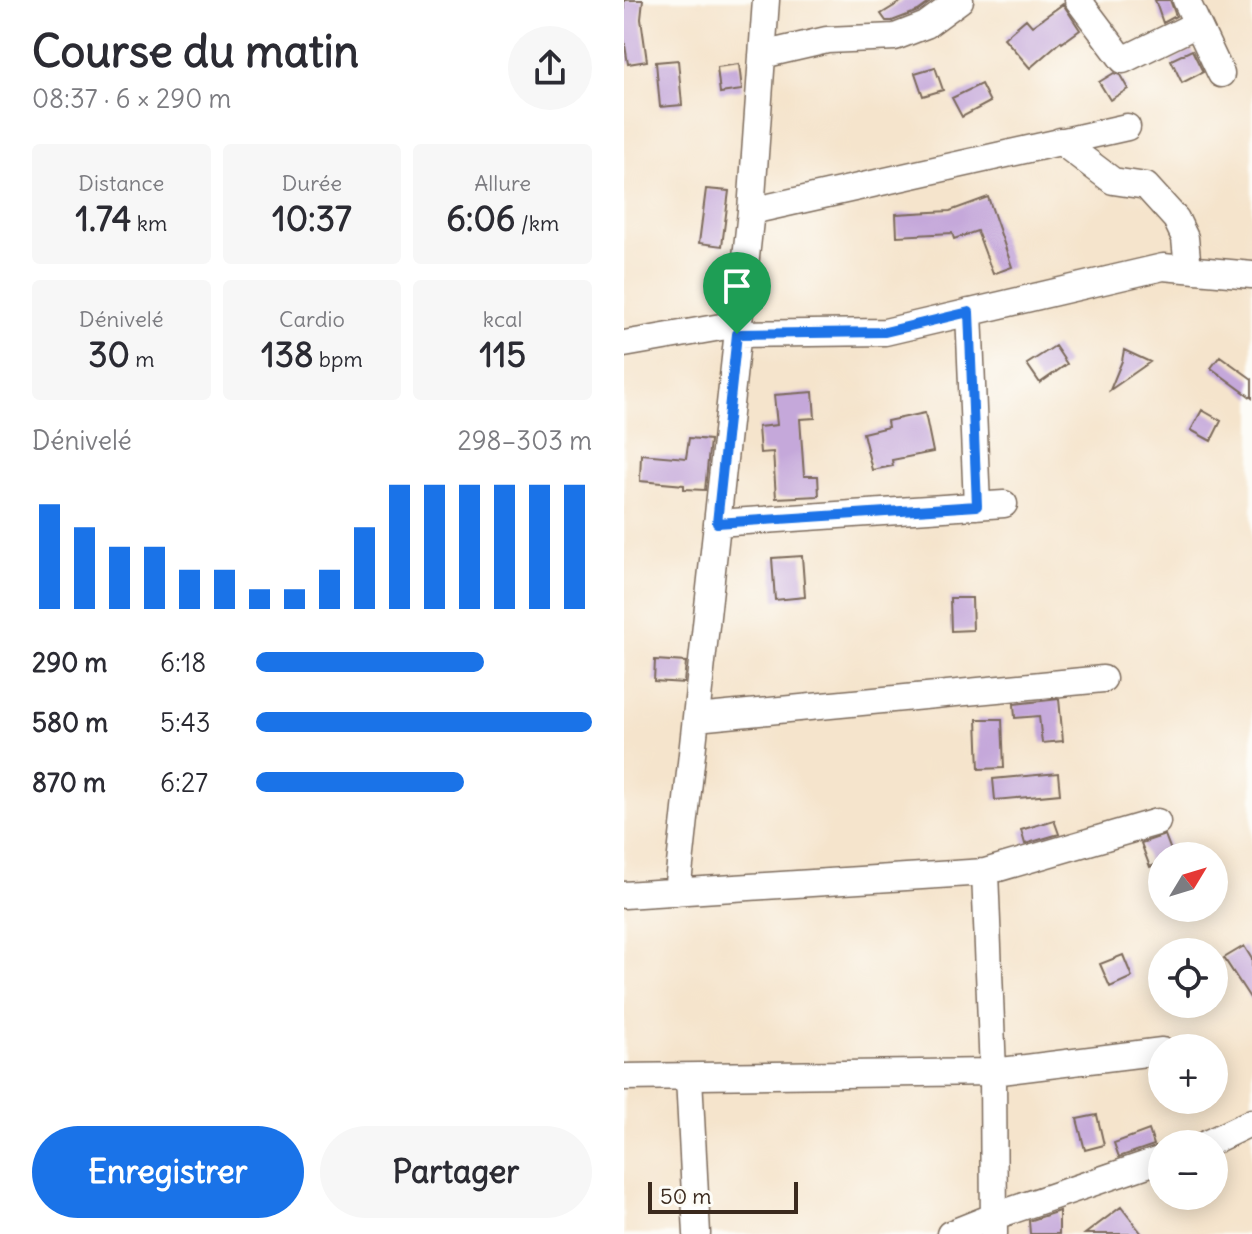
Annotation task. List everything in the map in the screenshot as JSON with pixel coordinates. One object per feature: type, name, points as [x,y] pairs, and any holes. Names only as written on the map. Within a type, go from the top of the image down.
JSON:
[{"type":"street","points":[[677,892],[751,211],[766,0]]},
{"type":"street","points":[[762,55],[827,40],[895,37],[926,25],[960,0]]},
{"type":"street","points":[[1078,0],[1123,60],[1191,12],[1221,74]]},
{"type":"street","points":[[751,211],[1127,127]]},
{"type":"street","points":[[1060,141],[1113,181],[1146,186],[1176,219],[1185,238],[1188,269]]},
{"type":"street","points":[[624,344],[738,329],[885,332],[1163,267],[1252,275]]},
{"type":"street","points":[[969,312],[977,506]]},
{"type":"street","points":[[717,523],[1004,504]]},
{"type":"street","points":[[696,718],[1103,679]]},
{"type":"street","points":[[624,895],[985,872],[1157,822]]},
{"type":"street","points":[[985,872],[995,1225]]},
{"type":"street","points":[[624,1077],[993,1072],[1148,1053]]},
{"type":"street","points":[[689,1077],[697,1234]]},
{"type":"street","points":[[1228,1133],[1252,1122]]},
{"type":"street","points":[[950,1234],[995,1225],[1148,1165]]},
{"type":"building","points":[[624,0],[643,0],[641,19],[647,61],[628,64],[624,39]]},
{"type":"building","points":[[904,0],[933,0],[918,11],[886,21],[881,14]]},
{"type":"building","points":[[1155,0],[1170,0],[1176,16],[1163,23]]},
{"type":"building","points":[[1063,4],[1080,30],[1061,41],[1030,68],[1004,38],[1026,19],[1032,26]]},
{"type":"building","points":[[1192,50],[1203,72],[1182,83],[1171,60]]},
{"type":"building","points":[[678,60],[682,105],[660,107],[656,62]]},
{"type":"building","points":[[739,64],[742,90],[720,93],[717,67]]},
{"type":"building","points":[[935,67],[943,90],[923,96],[915,73]]},
{"type":"building","points":[[1114,73],[1120,75],[1128,89],[1110,100],[1099,82]]},
{"type":"building","points":[[981,84],[990,102],[962,117],[952,98]]},
{"type":"building","points":[[706,189],[729,191],[722,246],[699,243]]},
{"type":"building","points":[[988,197],[1012,267],[993,274],[977,231],[954,239],[952,233],[897,236],[896,214],[950,211]]},
{"type":"building","points":[[1055,346],[1067,364],[1040,383],[1027,364]]},
{"type":"building","points":[[1124,350],[1150,362],[1110,390],[1122,361]]},
{"type":"building","points":[[1220,356],[1252,379],[1252,398],[1211,368]]},
{"type":"building","points":[[813,392],[815,418],[800,419],[804,476],[818,476],[819,496],[776,498],[773,452],[760,453],[758,427],[777,425],[774,395]]},
{"type":"building","points":[[1202,410],[1221,421],[1211,441],[1191,430]]},
{"type":"building","points":[[925,413],[933,452],[892,460],[893,466],[872,470],[863,433],[888,427],[887,421]]},
{"type":"building","points":[[689,438],[710,440],[705,490],[640,481],[641,454],[686,458]]},
{"type":"building","points":[[802,556],[805,597],[775,600],[772,558]]},
{"type":"building","points":[[950,598],[972,598],[973,630],[951,631]]},
{"type":"building","points":[[655,660],[686,662],[684,683],[654,681]]},
{"type":"building","points":[[1059,699],[1063,741],[1042,743],[1039,716],[1015,718],[1014,704]]},
{"type":"building","points":[[977,719],[1002,719],[1004,768],[979,769]]},
{"type":"building","points":[[1058,773],[1060,794],[995,800],[993,779]]},
{"type":"building","points":[[1054,820],[1059,834],[1025,844],[1021,830]]},
{"type":"building","points":[[1165,835],[1168,842],[1148,842],[1148,862],[1141,843]]},
{"type":"building","points":[[1244,946],[1252,959],[1252,1001],[1228,964],[1228,956]]},
{"type":"building","points":[[1123,955],[1132,977],[1110,987],[1100,964]]},
{"type":"building","points":[[1097,1115],[1104,1145],[1085,1150],[1077,1119]]},
{"type":"building","points":[[1148,1130],[1148,1147],[1119,1157],[1114,1143]]},
{"type":"building","points":[[1121,1207],[1142,1234],[1085,1234]]},
{"type":"building","points":[[1059,1211],[1059,1234],[1030,1234],[1029,1221]]},
{"type":"route","points":[[969,312],[977,506],[717,523],[737,334],[885,332],[969,312]]}]
